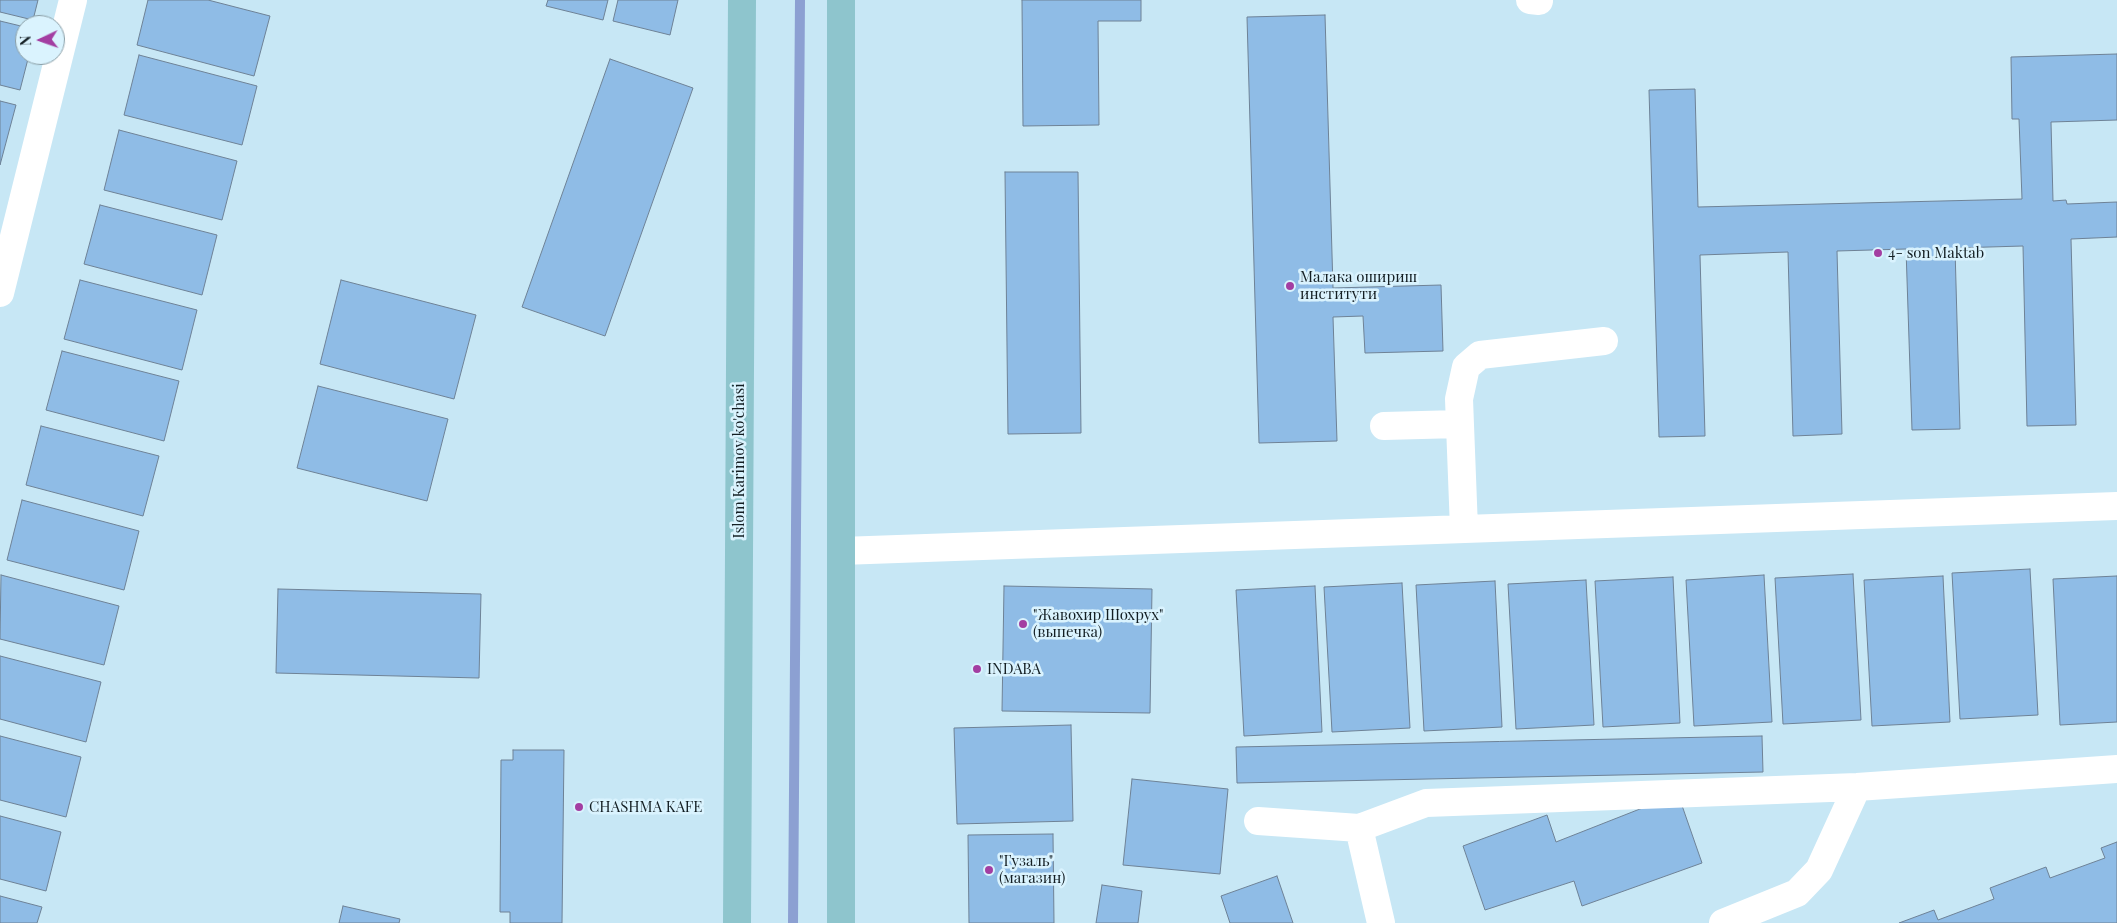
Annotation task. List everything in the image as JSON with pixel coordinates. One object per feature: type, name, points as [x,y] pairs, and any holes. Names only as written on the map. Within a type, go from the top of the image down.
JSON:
[{"type":"main road","name":"Islom Karimov ko'chasi","points":[[737,923],[742,0]]},
{"type":"main road","points":[[841,923],[842,0]]},
{"type":"street","points":[[0,294],[73,0]]},
{"type":"street","points":[[1464,529],[1459,399],[1466,367],[1480,355],[1604,341]]},
{"type":"street","points":[[1384,426],[1460,424]]},
{"type":"street","points":[[842,551],[2117,506]]},
{"type":"street","points":[[1258,821],[1359,828],[1426,803],[1857,787],[2117,769]]},
{"type":"street","points":[[1723,923],[1797,893],[1819,870],[1857,787]]},
{"type":"street","points":[[1359,828],[1381,923]]},
{"type":"building","points":[[0,0],[38,0],[34,15],[15,16],[0,12]]},
{"type":"building","points":[[148,0],[208,0],[270,16],[254,76],[137,45]]},
{"type":"building","points":[[548,0],[608,0],[603,20],[546,6]]},
{"type":"building","points":[[618,0],[678,0],[670,35],[613,21]]},
{"type":"building","points":[[1022,0],[1141,0],[1141,21],[1098,21],[1099,125],[1023,126]]},
{"type":"building","points":[[1325,15],[1333,288],[1441,285],[1443,351],[1365,353],[1363,316],[1333,317],[1337,441],[1259,443],[1247,17]]},
{"type":"building","points":[[0,21],[15,25],[15,65],[26,65],[20,90],[0,85]]},
{"type":"building","points":[[2117,54],[2117,120],[2051,122],[2053,201],[2066,200],[2067,204],[2117,202],[2117,237],[2071,239],[2076,425],[2027,426],[2023,246],[1955,248],[1960,429],[1912,430],[1906,249],[1837,251],[1842,434],[1793,436],[1788,252],[1700,255],[1705,436],[1659,437],[1649,90],[1695,89],[1698,207],[2022,199],[2019,119],[2012,119],[2011,57]]},
{"type":"building","points":[[139,55],[257,86],[242,145],[124,115]]},
{"type":"building","points":[[610,59],[693,88],[605,336],[522,307]]},
{"type":"building","points":[[0,101],[16,105],[0,165]]},
{"type":"building","points":[[119,130],[237,161],[222,220],[104,190]]},
{"type":"building","points":[[1005,172],[1078,172],[1081,433],[1008,434]]},
{"type":"building","points":[[100,205],[217,235],[202,295],[84,264]]},
{"type":"building","points":[[80,280],[197,310],[182,370],[64,339]]},
{"type":"building","points":[[341,280],[476,315],[454,399],[320,364]]},
{"type":"building","points":[[62,351],[179,381],[164,441],[46,410]]},
{"type":"building","points":[[318,386],[448,419],[427,501],[297,468]]},
{"type":"building","points":[[41,426],[159,456],[143,516],[26,485]]},
{"type":"building","points":[[22,500],[139,531],[124,590],[7,560]]},
{"type":"building","points":[[2030,569],[2038,715],[1960,719],[1952,573]]},
{"type":"building","points":[[1853,574],[1861,720],[1783,724],[1775,578]]},
{"type":"building","points":[[1,575],[119,606],[104,665],[0,639]]},
{"type":"building","points":[[1764,575],[1772,722],[1694,726],[1686,580]]},
{"type":"building","points":[[1943,576],[1950,722],[1872,726],[1864,580]]},
{"type":"building","points":[[2117,576],[2117,722],[2060,725],[2053,579]]},
{"type":"building","points":[[1673,577],[1680,723],[1603,727],[1595,581]]},
{"type":"building","points":[[1586,580],[1594,725],[1516,729],[1508,584]]},
{"type":"building","points":[[1495,581],[1502,727],[1424,731],[1416,585]]},
{"type":"building","points":[[1402,583],[1410,728],[1332,732],[1324,587]]},
{"type":"building","points":[[1004,586],[1152,589],[1150,713],[1002,711]]},
{"type":"building","points":[[1315,586],[1322,732],[1244,736],[1236,590]]},
{"type":"building","points":[[278,589],[481,594],[479,678],[276,673]]},
{"type":"building","points":[[0,656],[101,682],[86,742],[0,719]]},
{"type":"building","points":[[1071,725],[1073,821],[957,824],[954,728]]},
{"type":"building","points":[[0,736],[81,757],[66,817],[0,800]]},
{"type":"building","points":[[1762,736],[1763,772],[1237,783],[1236,747]]},
{"type":"building","points":[[513,750],[564,750],[562,923],[510,923],[510,912],[500,912],[501,760],[513,760]]},
{"type":"building","points":[[1132,779],[1228,789],[1220,874],[1123,865]]},
{"type":"building","points":[[1678,794],[1702,863],[1582,906],[1574,881],[1485,910],[1463,846],[1547,815],[1556,842]]},
{"type":"building","points":[[0,816],[61,832],[46,891],[0,879]]},
{"type":"building","points":[[1053,834],[1054,923],[969,923],[968,835]]},
{"type":"building","points":[[2117,842],[2117,923],[1899,923],[1934,910],[1938,920],[1994,899],[1990,888],[2046,867],[2050,878],[2105,858],[2101,848]]},
{"type":"building","points":[[1277,876],[1293,923],[1230,923],[1221,896]]},
{"type":"building","points":[[1102,885],[1142,891],[1138,923],[1096,923]]},
{"type":"building","points":[[0,896],[42,907],[37,923],[0,923]]},
{"type":"building","points":[[343,906],[400,919],[399,923],[339,923]]},
{"type":"waterway","points":[[793,923],[800,0]]},
{"type":"place","name":"4- son Maktab","points":[[1878,253]]},
{"type":"place","name":"Малака ошириш институти","points":[[1290,286]]},
{"type":"place","name":"\"Жавохир Шохрух\" (выпечка)","points":[[1023,624]]},
{"type":"place","name":"INDABA","points":[[977,669]]},
{"type":"place","name":"CHASHMA KAFE","points":[[579,807]]},
{"type":"place","name":"\"Гузаль\" (магазин)","points":[[989,870]]}]
